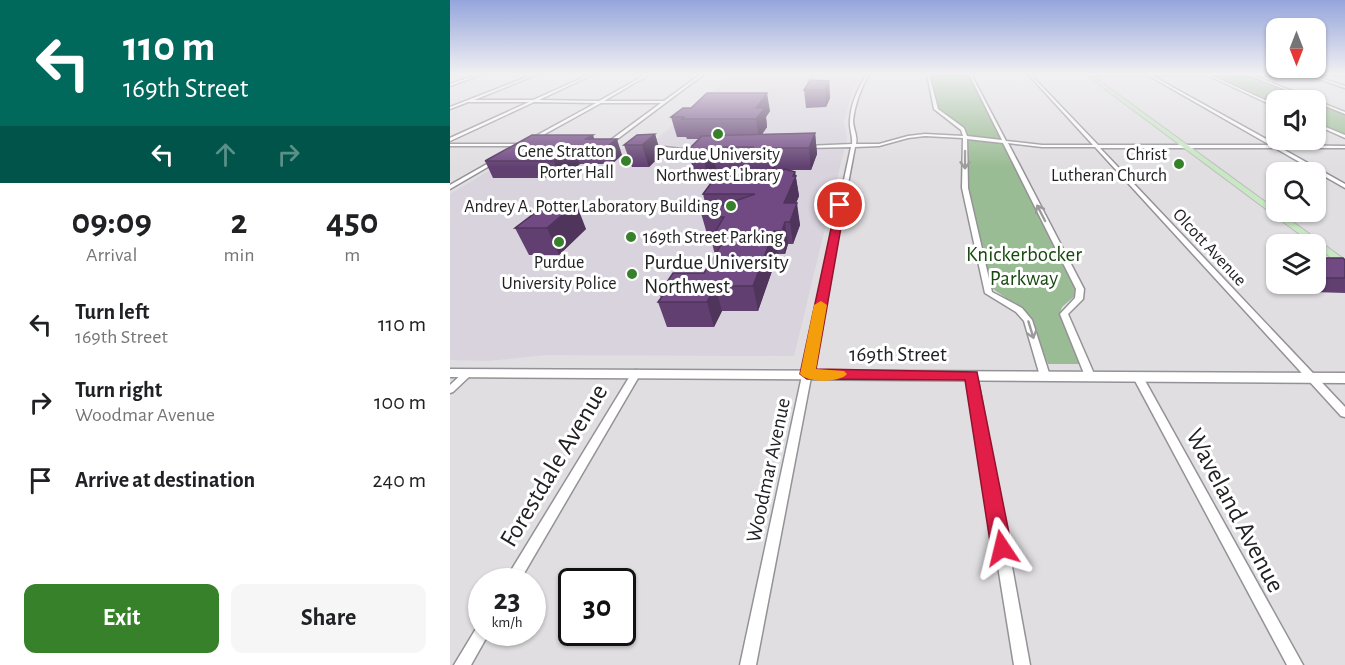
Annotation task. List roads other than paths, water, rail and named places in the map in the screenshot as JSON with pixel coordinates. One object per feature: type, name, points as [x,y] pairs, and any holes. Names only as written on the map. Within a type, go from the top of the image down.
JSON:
[{"type":"main road","points":[[1129,105],[1345,265]]},
{"type":"street","points":[[450,140],[525,105]]},
{"type":"street","points":[[450,145],[533,143],[594,105]]},
{"type":"street","points":[[605,146],[661,105]]},
{"type":"street","name":"Woodmar Avenue","points":[[747,665],[855,135],[850,122],[854,105]]},
{"type":"street","points":[[935,105],[936,109],[963,129],[965,188],[989,293],[1020,310],[1028,320],[1045,376]]},
{"type":"street","points":[[986,105],[1080,289],[1079,299],[1064,314],[1090,376]]},
{"type":"street","name":"Olcott Avenue","points":[[1058,105],[1345,413]]},
{"type":"street","points":[[1202,105],[1266,141]]},
{"type":"street","points":[[1326,105],[1345,113]]},
{"type":"street","points":[[1326,128],[1345,137]]},
{"type":"street","points":[[801,148],[879,145],[925,135],[965,137],[1006,144],[1266,147]]},
{"type":"street","points":[[514,151],[523,145]]},
{"type":"street","points":[[595,146],[616,146]]},
{"type":"street","points":[[636,146],[708,152]]},
{"type":"street","points":[[1326,147],[1345,147]]},
{"type":"street","points":[[1281,150],[1345,186]]},
{"type":"street","points":[[450,187],[505,156]]},
{"type":"street","name":"169th Street","points":[[450,373],[1345,378]]},
{"type":"street","points":[[450,390],[468,373]]},
{"type":"street","name":"Forestdale Avenue","points":[[519,568],[636,373]]},
{"type":"street","points":[[972,375],[1022,665]]},
{"type":"street","name":"Waveland Avenue","points":[[1138,376],[1295,665]]},
{"type":"street","points":[[462,665],[474,646]]},
{"type":"place","name":"Purdue University Northwest Library","points":[[718,134]]},
{"type":"place","name":"Gene Stratton Porter Hall","points":[[626,161]]},
{"type":"place","name":"Christ Lutheran Church","points":[[1179,164]]},
{"type":"place","name":"Andrey A. Potter Laboratory Building","points":[[731,206]]},
{"type":"place","name":"169th Street Parking","points":[[631,237]]},
{"type":"place","name":"Purdue University Police","points":[[559,242]]},
{"type":"place","name":"Purdue University Northwest","points":[[632,274]]},
{"type":"park label","name":"Knickerbocker Parkway","points":[[1024,266]]}]
